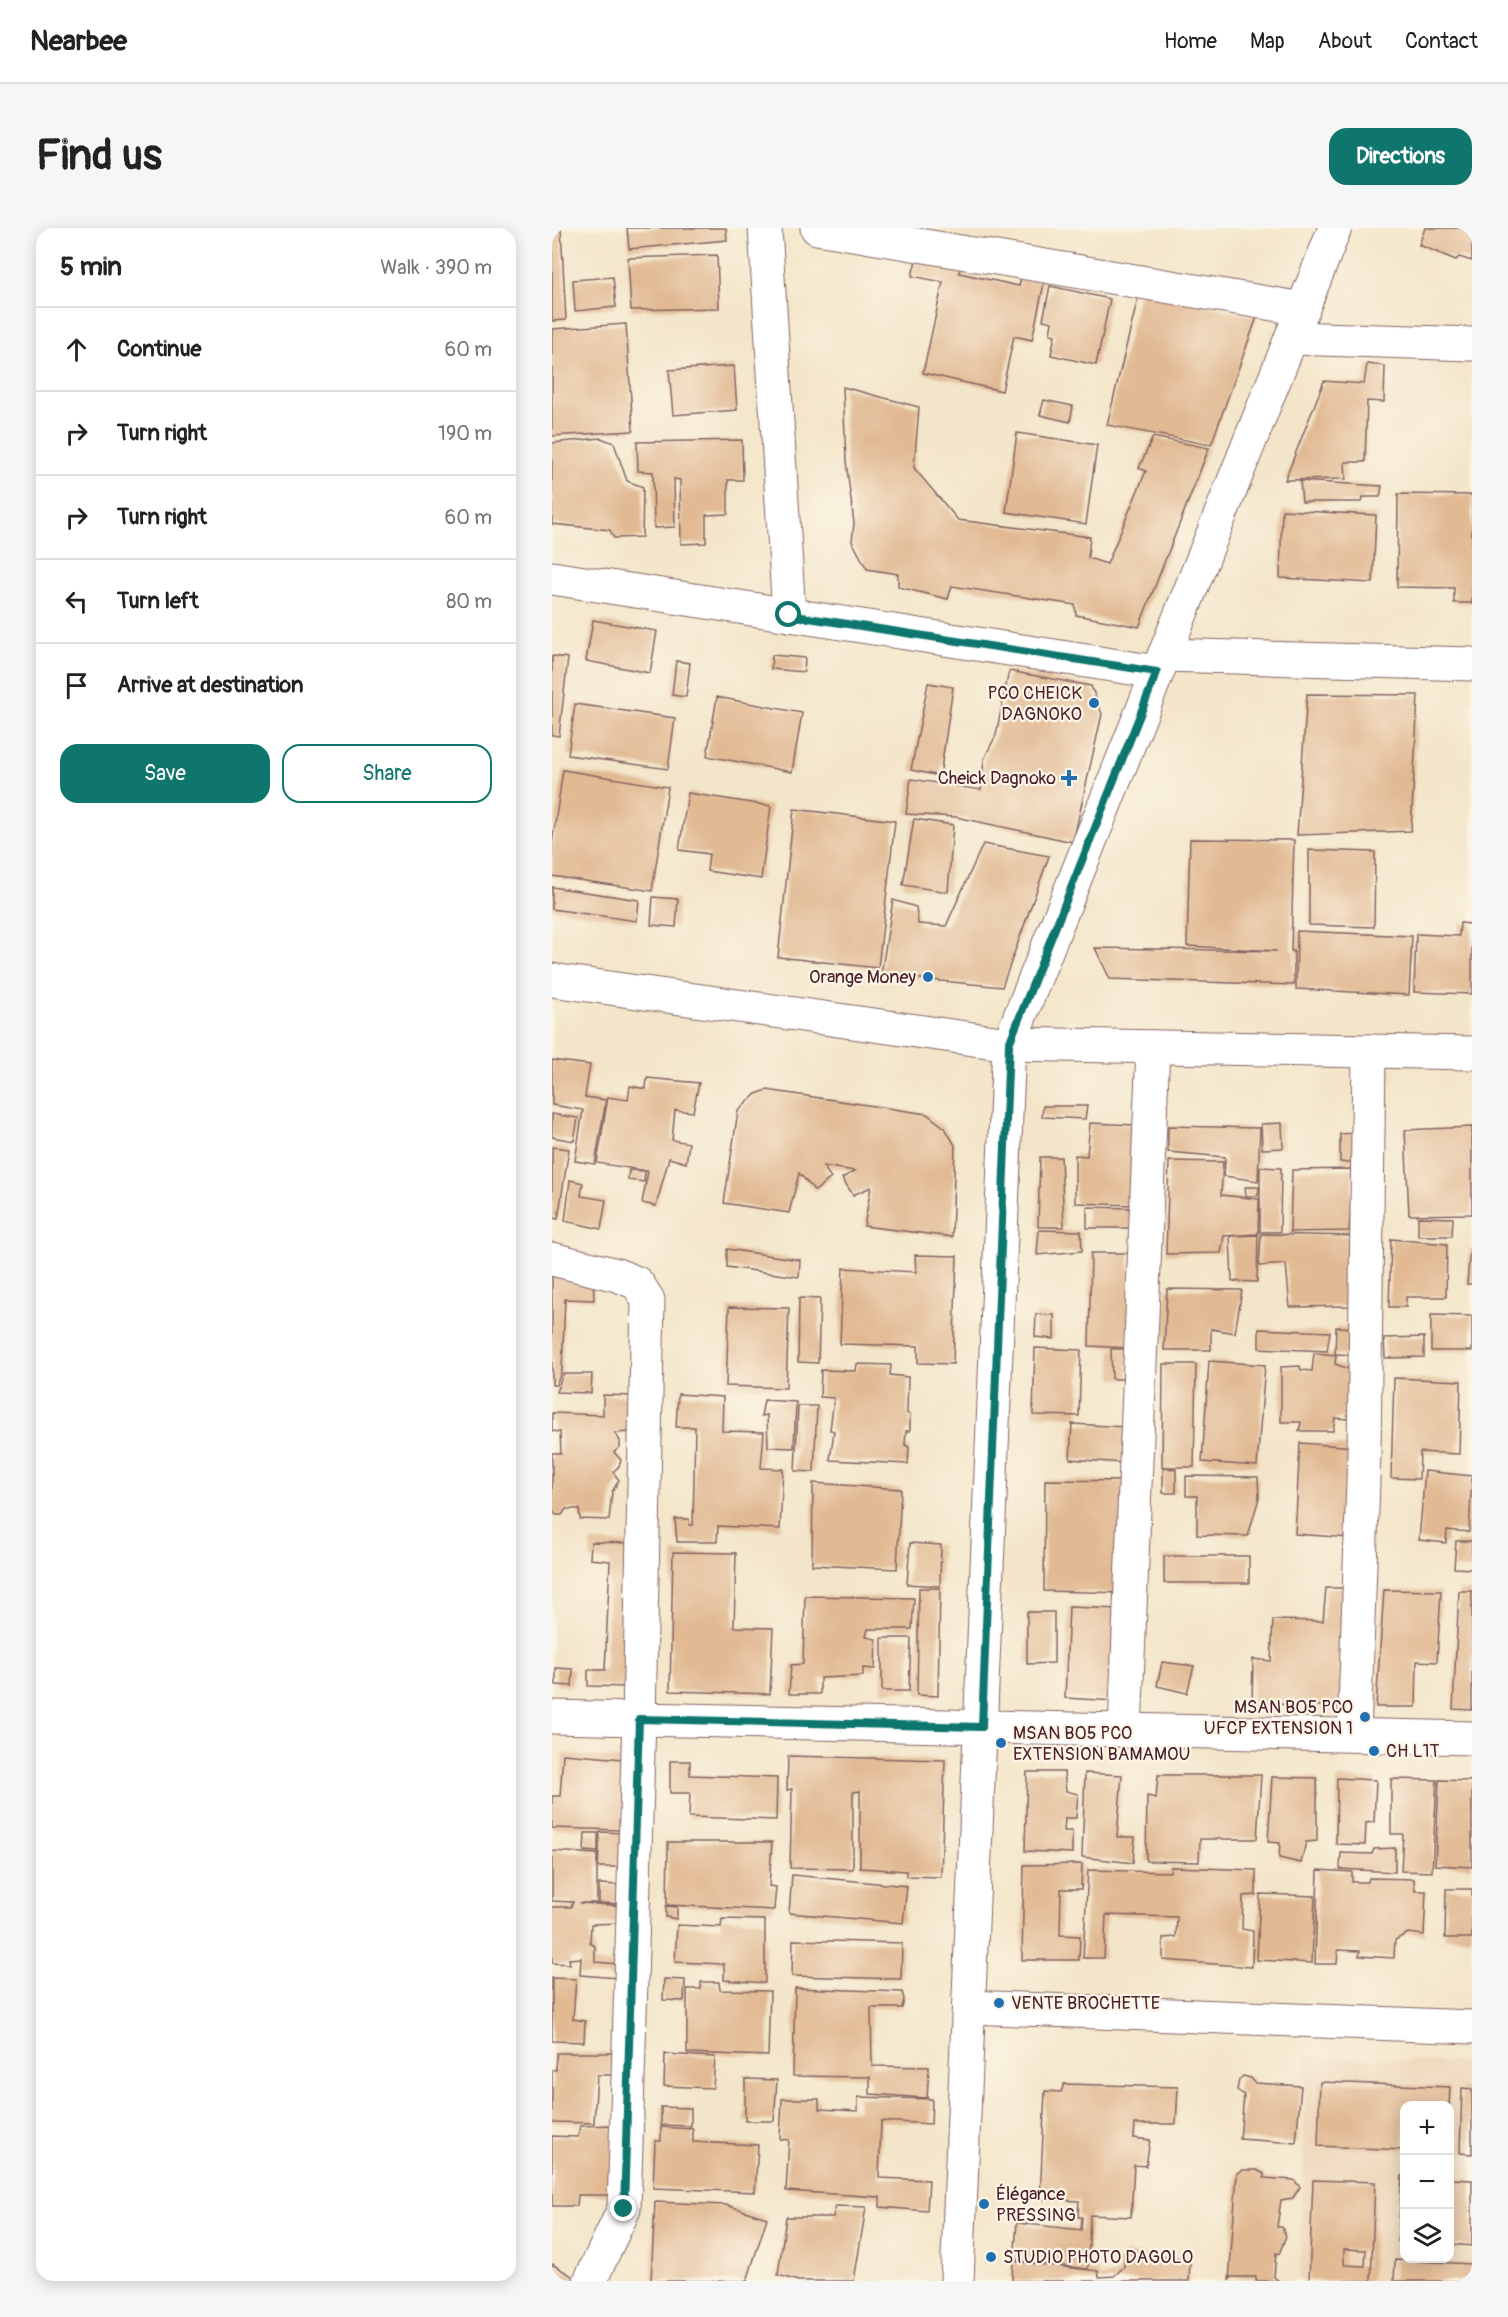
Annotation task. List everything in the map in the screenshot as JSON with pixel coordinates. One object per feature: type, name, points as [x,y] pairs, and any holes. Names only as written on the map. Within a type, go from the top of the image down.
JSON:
[{"type":"street","points":[[765,228],[789,615]]},
{"type":"street","points":[[817,228],[1297,323],[1472,345]]},
{"type":"street","points":[[957,2281],[1009,1044],[1335,228]]},
{"type":"street","points":[[552,578],[789,615],[1161,664],[1472,664]]},
{"type":"street","points":[[552,980],[1009,1044],[1472,1053]]},
{"type":"street","points":[[1125,1731],[1153,1047]]},
{"type":"street","points":[[1354,1735],[1364,1453],[1369,1051]]},
{"type":"street","points":[[552,1259],[617,1275],[637,1283],[648,1300],[639,1719],[624,2209],[590,2281]]},
{"type":"street","points":[[552,1717],[1472,1738]]},
{"type":"street","points":[[969,2007],[1472,2027]]},
{"type":"shaded area","points":[[1306,2056],[1472,2063],[1472,2281],[1299,2281]]},
{"type":"building","points":[[552,228],[561,228],[566,320],[552,321]]},
{"type":"building","points":[[627,228],[726,228],[727,240],[629,249]]},
{"type":"building","points":[[1425,228],[1472,228],[1472,261],[1459,257],[1456,260],[1419,245]]},
{"type":"building","points":[[918,253],[961,263],[959,273],[1019,286],[1022,273],[1045,278],[1032,340],[1014,336],[1002,391],[923,373],[943,282],[912,276]]},
{"type":"building","points":[[717,255],[719,308],[631,310],[628,258]]},
{"type":"building","points":[[613,277],[616,307],[575,311],[573,280]]},
{"type":"building","points":[[1050,286],[1110,299],[1096,365],[1051,355],[1055,335],[1050,334],[1052,322],[1043,320]]},
{"type":"building","points":[[1140,290],[1257,317],[1211,445],[1107,425]]},
{"type":"building","points":[[626,324],[633,431],[552,436],[552,329]]},
{"type":"building","points":[[1367,364],[1385,366],[1384,402],[1367,401],[1365,462],[1345,462],[1346,479],[1285,480],[1324,381],[1364,384]]},
{"type":"building","points":[[734,366],[737,410],[673,415],[669,370]]},
{"type":"building","points":[[843,387],[919,407],[914,468],[958,520],[1090,537],[1088,558],[1107,564],[1146,471],[1139,468],[1153,437],[1209,448],[1139,627],[1076,615],[1075,605],[952,586],[948,599],[898,587],[898,574],[867,569],[852,541],[854,523],[846,461]]},
{"type":"building","points":[[1044,400],[1073,406],[1070,422],[1040,415]]},
{"type":"building","points":[[1017,433],[1097,445],[1086,524],[1006,512]]},
{"type":"building","points":[[601,438],[614,443],[627,481],[643,487],[642,537],[614,538],[610,530],[552,524],[552,443]]},
{"type":"building","points":[[742,440],[743,480],[728,480],[728,514],[706,515],[706,543],[681,544],[680,480],[674,479],[675,527],[654,528],[653,472],[638,471],[637,442]]},
{"type":"building","points":[[1300,481],[1382,486],[1380,497],[1363,497],[1362,502],[1302,502]]},
{"type":"building","points":[[1398,494],[1472,495],[1472,603],[1454,603],[1454,588],[1397,587]]},
{"type":"building","points":[[1282,510],[1376,515],[1373,583],[1280,578]]},
{"type":"building","points":[[593,620],[657,631],[650,673],[586,661]]},
{"type":"building","points":[[772,655],[805,658],[804,672],[771,669]]},
{"type":"building","points":[[552,656],[568,658],[559,736],[552,735]]},
{"type":"building","points":[[676,661],[690,663],[686,697],[672,695]]},
{"type":"building","points":[[1009,671],[1091,686],[1102,714],[1073,842],[956,817],[906,814],[911,779],[981,790],[984,759],[996,735]]},
{"type":"building","points":[[928,683],[953,687],[940,776],[911,770]]},
{"type":"building","points":[[1307,694],[1418,695],[1411,831],[1297,835]]},
{"type":"building","points":[[717,697],[802,713],[792,772],[707,756]]},
{"type":"building","points":[[575,704],[675,718],[668,769],[568,755]]},
{"type":"building","points":[[563,770],[668,787],[652,891],[552,876],[552,844]]},
{"type":"building","points":[[688,793],[771,806],[761,879],[707,871],[709,854],[679,850]]},
{"type":"building","points":[[794,809],[895,821],[878,968],[778,957]]},
{"type":"building","points":[[914,819],[953,825],[948,892],[903,885]]},
{"type":"building","points":[[1190,839],[1294,840],[1291,951],[1294,951],[1294,985],[1110,979],[1095,948],[1277,951],[1187,946]]},
{"type":"building","points":[[983,844],[1049,856],[1002,987],[881,975],[893,900],[916,907],[918,924],[946,926]]},
{"type":"building","points":[[1309,850],[1375,852],[1374,927],[1309,925]]},
{"type":"building","points":[[552,887],[639,900],[637,921],[552,909]]},
{"type":"building","points":[[653,897],[678,899],[676,927],[651,925]]},
{"type":"building","points":[[1460,923],[1472,924],[1472,994],[1414,992],[1416,934],[1459,936]]},
{"type":"building","points":[[1297,931],[1412,936],[1409,995],[1296,989]]},
{"type":"building","points":[[552,1060],[590,1065],[585,1097],[606,1100],[595,1164],[575,1161],[583,1110],[552,1105]]},
{"type":"building","points":[[647,1078],[699,1083],[693,1112],[675,1110],[672,1140],[689,1143],[686,1163],[669,1158],[656,1206],[642,1203],[648,1171],[597,1163],[608,1097],[628,1100],[630,1086],[646,1089]]},
{"type":"building","points":[[767,1090],[927,1114],[945,1128],[955,1145],[952,1237],[864,1226],[871,1187],[853,1195],[842,1178],[855,1171],[823,1166],[831,1178],[815,1191],[799,1173],[789,1213],[724,1203],[738,1111],[756,1094]]},
{"type":"building","points":[[1043,1106],[1087,1106],[1085,1119],[1042,1117]]},
{"type":"building","points":[[552,1114],[578,1118],[574,1141],[552,1137]]},
{"type":"building","points":[[1090,1123],[1135,1125],[1133,1205],[1075,1203],[1075,1155],[1087,1156]]},
{"type":"building","points":[[1282,1123],[1283,1148],[1262,1149],[1261,1124]]},
{"type":"building","points":[[1168,1126],[1260,1128],[1258,1181],[1224,1176],[1225,1157],[1168,1152]]},
{"type":"building","points":[[1472,1127],[1472,1214],[1409,1215],[1405,1130]]},
{"type":"building","points":[[1354,1133],[1356,1164],[1340,1162],[1340,1134]]},
{"type":"building","points":[[552,1147],[569,1149],[558,1219],[552,1218]]},
{"type":"building","points":[[1040,1157],[1061,1157],[1064,1227],[1038,1227]]},
{"type":"building","points":[[1169,1161],[1223,1162],[1221,1195],[1259,1199],[1258,1234],[1224,1236],[1221,1253],[1166,1254]]},
{"type":"building","points":[[1260,1167],[1281,1168],[1280,1232],[1260,1232]]},
{"type":"building","points":[[1353,1169],[1349,1231],[1290,1232],[1292,1170]]},
{"type":"building","points":[[629,1170],[645,1171],[644,1182],[628,1180]]},
{"type":"building","points":[[570,1180],[583,1183],[581,1196],[606,1200],[601,1229],[565,1221]]},
{"type":"building","points":[[1245,1187],[1259,1187],[1258,1196],[1246,1196]]},
{"type":"building","points":[[1087,1207],[1132,1208],[1132,1228],[1087,1228]]},
{"type":"building","points":[[1418,1217],[1453,1218],[1452,1236],[1418,1236]]},
{"type":"building","points":[[1039,1230],[1081,1231],[1082,1251],[1037,1255]]},
{"type":"building","points":[[1261,1234],[1352,1236],[1350,1306],[1290,1307],[1286,1264],[1259,1266]]},
{"type":"building","points":[[1258,1235],[1257,1282],[1232,1281],[1230,1236]]},
{"type":"building","points":[[1391,1239],[1447,1244],[1446,1297],[1406,1297],[1406,1307],[1389,1307]]},
{"type":"building","points":[[727,1249],[800,1260],[799,1277],[727,1267]]},
{"type":"building","points":[[1470,1249],[1472,1249],[1472,1284],[1467,1284]]},
{"type":"building","points":[[1091,1253],[1129,1253],[1130,1348],[1089,1346]]},
{"type":"building","points":[[915,1255],[957,1256],[953,1364],[918,1363],[918,1346],[840,1344],[843,1268],[916,1272]]},
{"type":"building","points":[[552,1269],[593,1274],[594,1300],[565,1299],[562,1370],[556,1385],[552,1385]]},
{"type":"building","points":[[1167,1289],[1242,1290],[1235,1333],[1211,1329],[1211,1350],[1164,1350]]},
{"type":"building","points":[[799,1298],[820,1299],[818,1363],[798,1362]]},
{"type":"building","points":[[729,1307],[789,1308],[786,1388],[726,1386]]},
{"type":"building","points":[[1036,1314],[1054,1315],[1054,1339],[1035,1337]]},
{"type":"building","points":[[1431,1315],[1472,1316],[1472,1351],[1431,1351]]},
{"type":"building","points":[[1336,1327],[1355,1328],[1354,1355],[1335,1354]]},
{"type":"building","points":[[1259,1329],[1330,1332],[1327,1351],[1259,1348]]},
{"type":"building","points":[[1424,1337],[1424,1357],[1385,1358],[1384,1338]]},
{"type":"building","points":[[1035,1348],[1081,1350],[1079,1416],[1033,1415]]},
{"type":"building","points":[[1111,1349],[1128,1349],[1129,1379],[1112,1379]]},
{"type":"building","points":[[1314,1353],[1336,1355],[1335,1364],[1349,1369],[1349,1419],[1335,1418],[1333,1431],[1299,1431],[1301,1422],[1281,1422],[1281,1367],[1300,1366],[1301,1370],[1312,1371]]},
{"type":"building","points":[[1209,1361],[1265,1365],[1257,1466],[1202,1462]]},
{"type":"building","points":[[857,1364],[891,1365],[890,1375],[908,1377],[907,1413],[910,1415],[910,1431],[906,1431],[905,1445],[909,1447],[908,1464],[830,1460],[834,1431],[830,1430],[834,1398],[820,1397],[821,1370],[856,1371]]},
{"type":"building","points":[[1163,1364],[1196,1364],[1194,1467],[1162,1467]]},
{"type":"building","points":[[563,1374],[592,1374],[591,1393],[556,1392]]},
{"type":"building","points":[[1394,1378],[1461,1381],[1459,1454],[1420,1452],[1419,1479],[1391,1478]]},
{"type":"building","points":[[678,1394],[723,1397],[722,1431],[764,1432],[761,1468],[783,1469],[780,1529],[718,1526],[717,1542],[677,1542],[675,1519],[689,1519],[689,1525],[693,1525],[695,1427],[676,1427]]},
{"type":"building","points":[[603,1395],[633,1396],[632,1432],[615,1433],[620,1441],[620,1447],[614,1452],[621,1460],[613,1472],[619,1480],[612,1492],[609,1520],[580,1519],[579,1509],[566,1509],[562,1515],[556,1515],[552,1510],[552,1453],[561,1453],[560,1432],[552,1431],[552,1413],[603,1415]]},
{"type":"building","points":[[764,1400],[796,1402],[794,1448],[768,1447],[767,1415],[761,1416]]},
{"type":"building","points":[[798,1406],[817,1406],[814,1472],[795,1471]]},
{"type":"building","points":[[1072,1424],[1126,1427],[1123,1463],[1070,1459]]},
{"type":"building","points":[[1300,1443],[1356,1447],[1350,1538],[1295,1534]]},
{"type":"building","points":[[1163,1468],[1176,1469],[1176,1493],[1163,1493]]},
{"type":"building","points":[[1425,1471],[1472,1476],[1469,1532],[1447,1530],[1446,1543],[1419,1540]]},
{"type":"building","points":[[1186,1476],[1258,1477],[1259,1498],[1248,1536],[1197,1535],[1197,1496],[1186,1496]]},
{"type":"building","points":[[1045,1480],[1129,1481],[1128,1593],[1044,1591]]},
{"type":"building","points":[[813,1483],[901,1489],[897,1569],[812,1565]]},
{"type":"building","points":[[1456,1541],[1472,1541],[1472,1569],[1454,1568]]},
{"type":"building","points":[[591,1542],[629,1543],[626,1687],[588,1686],[588,1670],[605,1670],[610,1561],[590,1559]]},
{"type":"building","points":[[910,1543],[941,1545],[940,1586],[907,1584]]},
{"type":"building","points":[[673,1552],[736,1553],[734,1627],[773,1628],[770,1694],[670,1691]]},
{"type":"building","points":[[1164,1556],[1249,1556],[1249,1583],[1164,1583]]},
{"type":"building","points":[[919,1588],[940,1588],[938,1696],[917,1695]]},
{"type":"building","points":[[1326,1588],[1348,1588],[1346,1707],[1252,1703],[1253,1659],[1271,1661],[1273,1620],[1323,1621]]},
{"type":"building","points":[[1384,1590],[1441,1591],[1437,1662],[1417,1661],[1416,1707],[1376,1707]]},
{"type":"building","points":[[1459,1591],[1472,1591],[1472,1710],[1453,1709]]},
{"type":"building","points":[[805,1596],[914,1598],[912,1629],[868,1629],[866,1637],[876,1639],[875,1669],[863,1668],[863,1676],[820,1678],[820,1694],[789,1694],[791,1665],[803,1664]]},
{"type":"building","points":[[1069,1607],[1119,1609],[1115,1701],[1065,1698]]},
{"type":"building","points":[[1027,1612],[1054,1612],[1054,1663],[1027,1664]]},
{"type":"building","points":[[882,1638],[911,1638],[909,1691],[882,1691]]},
{"type":"building","points":[[1162,1662],[1194,1666],[1187,1693],[1157,1686]]},
{"type":"building","points":[[556,1668],[573,1669],[572,1686],[556,1685]]},
{"type":"building","points":[[563,1754],[623,1759],[621,1830],[552,1828],[552,1796],[560,1796]]},
{"type":"building","points":[[788,1756],[945,1760],[941,1877],[906,1876],[906,1871],[860,1868],[860,1791],[853,1792],[853,1869],[790,1868],[792,1789],[787,1790]]},
{"type":"building","points":[[670,1761],[690,1761],[690,1775],[777,1778],[776,1820],[689,1817],[690,1793],[670,1793]]},
{"type":"building","points":[[1027,1772],[1064,1772],[1066,1791],[1078,1794],[1076,1818],[1065,1818],[1064,1831],[1072,1831],[1072,1853],[1025,1851]]},
{"type":"building","points":[[1085,1773],[1122,1775],[1117,1837],[1135,1837],[1133,1863],[1082,1857]]},
{"type":"building","points":[[1158,1775],[1261,1775],[1257,1839],[1200,1839],[1199,1862],[1146,1861],[1147,1796],[1156,1798]]},
{"type":"building","points":[[1272,1777],[1317,1778],[1317,1841],[1306,1842],[1301,1863],[1279,1858],[1280,1843],[1268,1842]]},
{"type":"building","points":[[1337,1778],[1376,1780],[1374,1822],[1366,1823],[1365,1845],[1336,1844]]},
{"type":"building","points":[[1391,1779],[1437,1780],[1432,1872],[1401,1871],[1403,1834],[1391,1834]]},
{"type":"building","points":[[1439,1780],[1472,1781],[1472,1867],[1435,1865]]},
{"type":"building","points":[[600,1832],[626,1833],[623,1867],[598,1867]]},
{"type":"building","points":[[585,1833],[598,1833],[598,1852],[584,1851]]},
{"type":"building","points":[[668,1842],[772,1842],[769,1886],[776,1887],[774,1910],[667,1905]]},
{"type":"building","points":[[1395,1848],[1395,1872],[1340,1869],[1341,1853],[1372,1854],[1374,1849]]},
{"type":"building","points":[[552,1851],[597,1854],[597,1903],[579,1903],[625,1906],[624,1923],[591,1924],[590,1943],[595,1946],[595,1962],[618,1964],[618,1978],[580,1975],[581,1958],[569,1959],[570,1964],[552,1963],[552,1907],[571,1907],[573,1902],[552,1901]]},
{"type":"building","points":[[1082,1864],[1081,1889],[1061,1889],[1060,1935],[1080,1936],[1079,1960],[1022,1960],[1024,1865]]},
{"type":"building","points":[[1171,1867],[1256,1870],[1256,1895],[1243,1896],[1242,1929],[1253,1931],[1252,1967],[1163,1960],[1163,1938],[1176,1937],[1177,1917],[1106,1915],[1104,1958],[1083,1958],[1088,1870],[1170,1872]]},
{"type":"building","points":[[1318,1870],[1352,1872],[1352,1882],[1368,1882],[1369,1878],[1414,1879],[1415,1891],[1426,1891],[1424,1935],[1408,1933],[1395,1940],[1394,1958],[1359,1956],[1360,1951],[1338,1950],[1337,1964],[1315,1964]]},
{"type":"building","points":[[792,1875],[907,1886],[903,1923],[789,1913]]},
{"type":"building","points":[[599,1884],[623,1885],[623,1904],[599,1903]]},
{"type":"building","points":[[1446,1889],[1472,1889],[1472,1938],[1445,1938]]},
{"type":"building","points":[[1260,1894],[1315,1896],[1312,1963],[1257,1960]]},
{"type":"building","points":[[666,1906],[677,1907],[677,1919],[666,1917]]},
{"type":"building","points":[[722,1919],[765,1920],[765,1983],[724,1980],[724,1964],[675,1962],[677,1925],[721,1927]]},
{"type":"building","points":[[793,1940],[902,1943],[901,1979],[792,1976]]},
{"type":"building","points":[[552,1978],[576,1979],[573,2019],[585,2021],[584,2042],[552,2041]]},
{"type":"building","points":[[664,1979],[685,1980],[684,2001],[663,2000]]},
{"type":"building","points":[[701,1982],[719,1982],[720,1990],[770,1991],[768,2056],[687,2053],[687,1989],[701,1989]]},
{"type":"building","points":[[795,1988],[902,1992],[904,1999],[902,2008],[871,2008],[872,2066],[929,2067],[927,2098],[870,2094],[870,2077],[793,2076]]},
{"type":"building","points":[[557,2053],[613,2053],[613,2075],[597,2075],[594,2123],[552,2122],[552,2070],[556,2070]]},
{"type":"building","points":[[665,2054],[715,2057],[713,2088],[664,2086]]},
{"type":"building","points":[[1243,2076],[1251,2078],[1255,2083],[1301,2086],[1296,2143],[1240,2139],[1244,2095],[1237,2090],[1239,2080]]},
{"type":"building","points":[[745,2079],[777,2080],[774,2121],[745,2121]]},
{"type":"building","points":[[1320,2082],[1450,2087],[1449,2101],[1400,2101],[1400,2150],[1318,2146]]},
{"type":"building","points":[[1064,2084],[1178,2087],[1176,2124],[1135,2124],[1134,2138],[1150,2140],[1146,2166],[1134,2165],[1131,2217],[1090,2215],[1088,2269],[1014,2260],[1017,2223],[1081,2230],[1082,2217],[1078,2217],[1079,2201],[1040,2199],[1045,2091],[1061,2092]]},
{"type":"building","points":[[1462,2088],[1472,2089],[1472,2154],[1460,2153]]},
{"type":"building","points":[[858,2097],[932,2099],[931,2124],[881,2121],[879,2178],[929,2180],[927,2211],[880,2207],[880,2197],[786,2191],[789,2140],[780,2139],[782,2099],[819,2099],[819,2109],[858,2111]]},
{"type":"building","points":[[661,2107],[691,2108],[691,2126],[661,2125]]},
{"type":"building","points":[[614,2125],[611,2195],[578,2195],[577,2206],[552,2206],[552,2136],[578,2137],[580,2126]]},
{"type":"building","points":[[661,2127],[693,2129],[693,2142],[758,2145],[755,2192],[653,2188],[655,2141],[661,2141]]},
{"type":"building","points":[[1243,2170],[1257,2170],[1264,2174],[1264,2178],[1294,2180],[1300,2187],[1293,2198],[1281,2200],[1277,2227],[1282,2227],[1286,2236],[1279,2254],[1276,2253],[1274,2277],[1279,2281],[1256,2281],[1256,2277],[1231,2277],[1229,2281],[1237,2173]]},
{"type":"building","points":[[1454,2179],[1472,2180],[1472,2246],[1454,2244]]},
{"type":"building","points":[[1313,2180],[1375,2182],[1371,2281],[1309,2281]],"holes":[[[1344,2249],[1366,2250],[1365,2266],[1344,2265]]]},
{"type":"building","points":[[655,2202],[726,2205],[767,2218],[747,2281],[651,2281]]},
{"type":"building","points":[[836,2206],[866,2207],[854,2281],[798,2281],[778,2275],[786,2217],[833,2217]]},
{"type":"building","points":[[1400,2208],[1400,2241],[1398,2241]]},
{"type":"building","points":[[1124,2253],[1190,2260],[1189,2281],[1012,2281],[1013,2261],[1098,2271],[1099,2277],[1114,2276],[1124,2267]]},
{"type":"building","points":[[1395,2260],[1400,2260],[1400,2263],[1472,2264],[1472,2281],[1394,2281]]},
{"type":"building","points":[[552,2264],[577,2279],[576,2281],[552,2281]]},
{"type":"place","name":"PCO CHEICK DAGNOKO","points":[[1094,703]]},
{"type":"place","name":"Cheick Dagnoko","points":[[1069,778]]},
{"type":"place","name":"Orange Money","points":[[928,977]]},
{"type":"place","name":"MSAN B05 PCO UFCP EXTENSION 1","points":[[1365,1717]]},
{"type":"place","name":"MSAN B05 PCO EXTENSION BAMAMOU","points":[[1001,1743]]},
{"type":"place","name":"CH L1T","points":[[1374,1751]]},
{"type":"place","name":"VENTE BROCHETTE","points":[[999,2003]]},
{"type":"place","name":"Élégance PRESSING","points":[[984,2204]]},
{"type":"place","name":"STUDIO PHOTO DAGOLO","points":[[991,2257]]},
{"type":"route","points":[[624,2209],[639,1719],[982,1727],[1009,1044],[1157,672],[789,615]]}]
